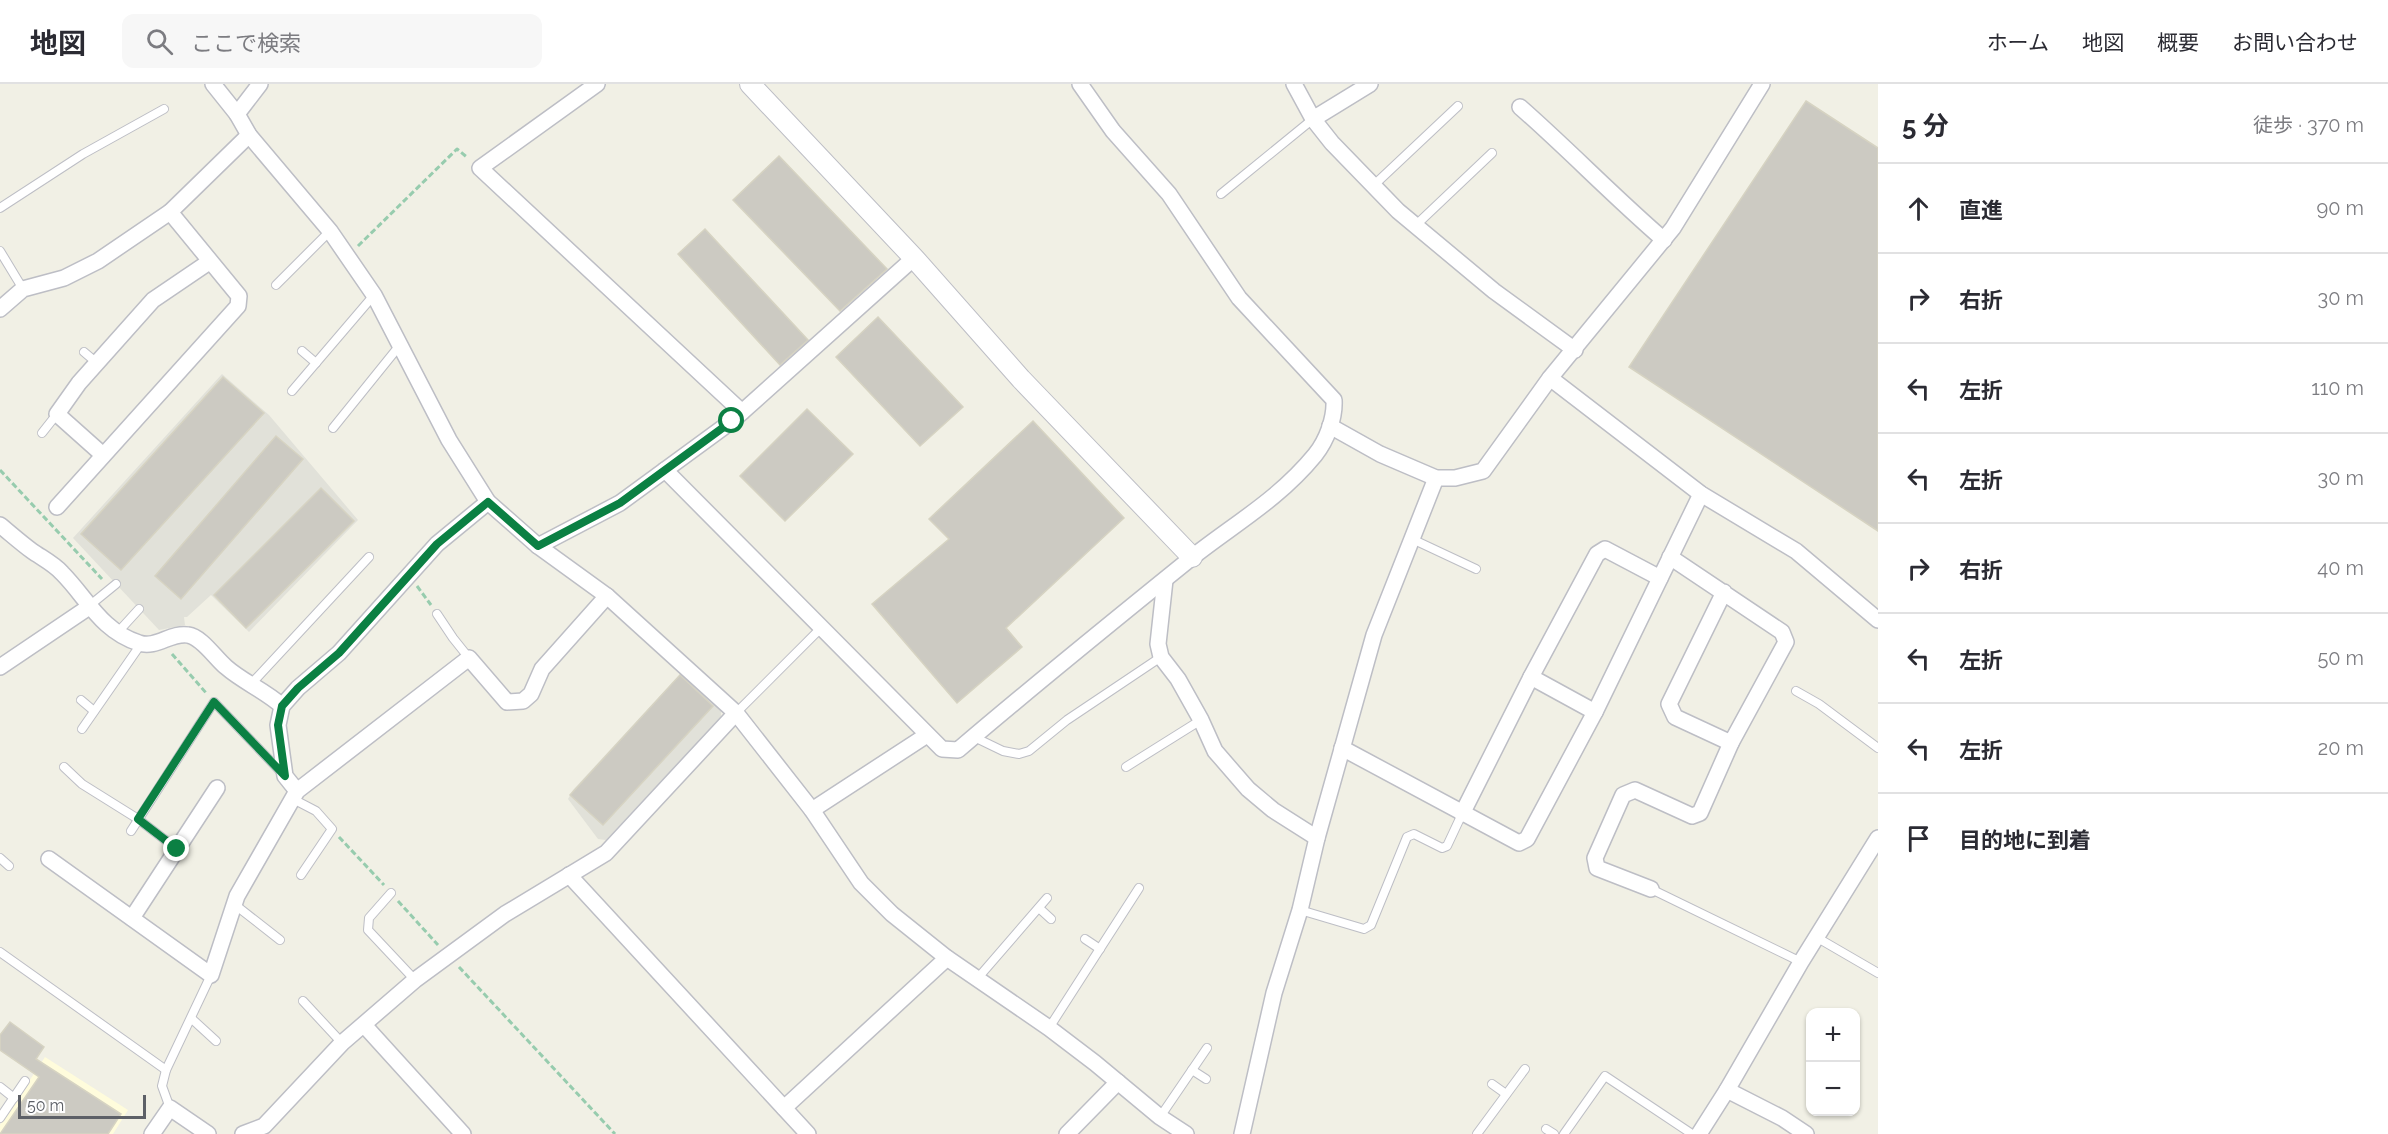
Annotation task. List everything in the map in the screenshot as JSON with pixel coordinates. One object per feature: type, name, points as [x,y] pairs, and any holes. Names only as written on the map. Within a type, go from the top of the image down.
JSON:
[{"type":"street","points":[[213,84],[237,114],[249,135],[330,231],[374,295],[449,440],[488,502],[538,546],[607,596],[736,712],[812,810],[861,883],[892,914],[947,958],[1049,1028],[1160,1117],[1186,1134]]},
{"type":"street","points":[[237,114],[260,84]]},
{"type":"street","points":[[597,84],[480,168],[742,412]]},
{"type":"street","points":[[750,84],[914,258],[1021,379],[1192,557]]},
{"type":"street","points":[[665,470],[942,749],[958,750],[1192,557],[1259,510],[1317,453],[1330,426],[1335,409],[1334,400],[1239,298],[1169,194],[1113,131],[1080,84]]},
{"type":"street","points":[[1294,84],[1313,119],[1332,143],[1415,226],[1494,291],[1575,350]]},
{"type":"street","points":[[1313,119],[1370,84]]},
{"type":"street","points":[[1330,426],[1380,454],[1436,478],[1455,478],[1483,471],[1550,378],[1664,240],[1762,84]]},
{"type":"street","points":[[1520,107],[1603,183],[1620,202],[1664,240]]},
{"type":"street","points":[[0,309],[23,289],[64,278],[98,261],[170,212],[249,135]]},
{"type":"street","points":[[57,507],[238,306],[239,296],[170,212]]},
{"type":"street","points":[[538,546],[620,503],[742,412],[914,258]]},
{"type":"street","points":[[104,455],[57,414],[97,363],[153,300],[209,261]]},
{"type":"street","points":[[1550,378],[1701,494],[1796,551],[1878,620]]},
{"type":"street","points":[[1242,1134],[1274,993],[1300,910],[1317,838],[1374,635],[1436,478]]},
{"type":"street","points":[[1342,748],[1519,843],[1527,839],[1594,712],[1701,494]]},
{"type":"street","points":[[295,795],[285,776],[278,725],[282,706],[298,688],[339,653],[437,544],[488,502]]},
{"type":"street","points":[[0,525],[62,572],[96,616],[118,632],[141,644],[161,642],[173,632],[194,636],[226,668],[252,683],[282,706]]},
{"type":"street","points":[[1462,814],[1531,677],[1597,554],[1605,549],[1660,578]]},
{"type":"street","points":[[1651,889],[1597,868],[1595,858],[1623,795],[1635,790],[1692,816],[1700,813],[1731,743],[1786,642],[1782,632],[1670,557]]},
{"type":"street","points":[[1165,580],[1158,644],[1161,657],[1178,679],[1215,751],[1248,789],[1273,810],[1317,838]]},
{"type":"street","points":[[1724,592],[1670,704],[1675,717],[1731,743]]},
{"type":"street","points":[[49,859],[211,975],[234,904],[255,860],[295,795],[469,658],[507,702],[523,701],[531,694],[542,669],[607,596]]},
{"type":"street","points":[[0,667],[89,607]]},
{"type":"street","points":[[1531,677],[1594,712]]},
{"type":"street","points":[[243,1134],[268,1130],[342,1042],[415,980],[505,914],[606,853],[736,712]]},
{"type":"street","points":[[812,810],[927,735]]},
{"type":"street","points":[[132,918],[217,788]]},
{"type":"street","points":[[1700,1134],[1728,1090],[1816,937],[1878,838]]},
{"type":"street","points":[[569,875],[808,1134]]},
{"type":"street","points":[[784,1108],[947,958]]},
{"type":"street","points":[[364,1025],[463,1134]]},
{"type":"street","points":[[1067,1134],[1118,1082]]},
{"type":"street","points":[[1728,1090],[1782,1118],[1806,1134]]},
{"type":"street","points":[[152,1134],[170,1108],[208,1134]]},
{"type":"lane","points":[[1373,186],[1458,106]]},
{"type":"lane","points":[[0,208],[83,154],[164,109]]},
{"type":"lane","points":[[1221,194],[1313,119]]},
{"type":"lane","points":[[1415,226],[1492,153]]},
{"type":"lane","points":[[276,285],[330,231]]},
{"type":"lane","points":[[0,251],[23,289]]},
{"type":"lane","points":[[292,391],[374,295]]},
{"type":"lane","points":[[333,428],[400,345]]},
{"type":"lane","points":[[302,351],[316,363]]},
{"type":"lane","points":[[84,352],[97,363]]},
{"type":"lane","points":[[42,433],[57,414]]},
{"type":"lane","points":[[1412,539],[1476,569]]},
{"type":"lane","points":[[252,683],[369,557]]},
{"type":"lane","points":[[89,607],[116,584]]},
{"type":"lane","points":[[118,632],[139,609]]},
{"type":"lane","points":[[437,614],[469,658]]},
{"type":"lane","points":[[736,712],[822,627]]},
{"type":"lane","points":[[82,729],[141,644]]},
{"type":"lane","points":[[974,737],[1003,751],[1019,754],[1029,751],[1067,720],[1161,657]]},
{"type":"lane","points":[[1796,691],[1819,704],[1878,748]]},
{"type":"lane","points":[[81,700],[94,711]]},
{"type":"lane","points":[[131,831],[214,702],[285,776]]},
{"type":"lane","points":[[1126,767],[1201,720]]},
{"type":"lane","points":[[64,767],[82,784],[138,819],[177,849]]},
{"type":"lane","points":[[295,795],[316,811],[332,829],[300,875]]},
{"type":"lane","points":[[1300,910],[1364,929],[1371,925],[1407,837],[1414,834],[1442,848],[1447,846],[1462,814]]},
{"type":"lane","points":[[0,858],[9,866]]},
{"type":"lane","points":[[1049,1028],[1139,888]]},
{"type":"lane","points":[[1651,889],[1801,962]]},
{"type":"lane","points":[[391,893],[369,918],[368,930],[415,980]]},
{"type":"lane","points":[[977,979],[1047,898]]},
{"type":"lane","points":[[234,904],[280,940]]},
{"type":"lane","points":[[1039,908],[1051,919]]},
{"type":"lane","points":[[1816,937],[1878,973]]},
{"type":"lane","points":[[1085,939],[1100,949]]},
{"type":"lane","points":[[0,952],[166,1070]]},
{"type":"lane","points":[[170,1108],[162,1086],[166,1070],[211,975]]},
{"type":"lane","points":[[303,1001],[342,1042]]},
{"type":"lane","points":[[192,1019],[216,1041]]},
{"type":"lane","points":[[1160,1117],[1208,1048]]},
{"type":"lane","points":[[1192,1070],[1206,1079]]},
{"type":"lane","points":[[1477,1134],[1525,1070]]},
{"type":"lane","points":[[1564,1134],[1605,1076],[1692,1134]]},
{"type":"lane","points":[[0,1118],[25,1081]]},
{"type":"lane","points":[[1492,1084],[1506,1095]]},
{"type":"lane","points":[[0,1087],[14,1098]]},
{"type":"path","points":[[348,256],[457,149],[480,168]]},
{"type":"path","points":[[409,575],[437,614]]},
{"type":"path","points":[[448,956],[615,1134]]},
{"type":"shaded area","points":[[222,374],[269,415],[358,520],[249,632],[211,595],[187,617],[184,617],[185,625],[159,630],[73,538]]},
{"type":"shaded area","points":[[682,672],[721,708],[721,717],[606,840],[598,839],[568,799],[573,790]]},
{"type":"shaded area","points":[[45,1057],[128,1110],[113,1134],[0,1134],[0,1125]]},
{"type":"building","points":[[1806,101],[1878,148],[1878,531],[1629,367]]},
{"type":"building","points":[[779,156],[887,269],[840,311],[733,200]]},
{"type":"building","points":[[705,229],[808,340],[780,365],[678,254]]},
{"type":"building","points":[[878,317],[963,407],[920,446],[836,357]]},
{"type":"building","points":[[223,377],[264,413],[121,570],[81,534]]},
{"type":"building","points":[[807,409],[853,454],[785,521],[740,476]]},
{"type":"building","points":[[1033,421],[1124,518],[1006,628],[1022,647],[957,703],[872,604],[949,539],[929,519]]},
{"type":"building","points":[[276,436],[303,459],[181,599],[155,576]]},
{"type":"building","points":[[321,488],[354,521],[246,628],[214,595]]},
{"type":"building","points":[[680,675],[713,706],[603,825],[570,795]]},
{"type":"building","points":[[10,1022],[44,1047],[36,1059],[121,1114],[108,1134],[0,1134],[39,1077],[0,1050],[0,1035]]},
{"type":"route","points":[[177,849],[138,819],[214,702],[285,776],[278,725],[282,706],[298,688],[339,653],[437,544],[488,502],[538,546],[620,503],[732,421]]}]
